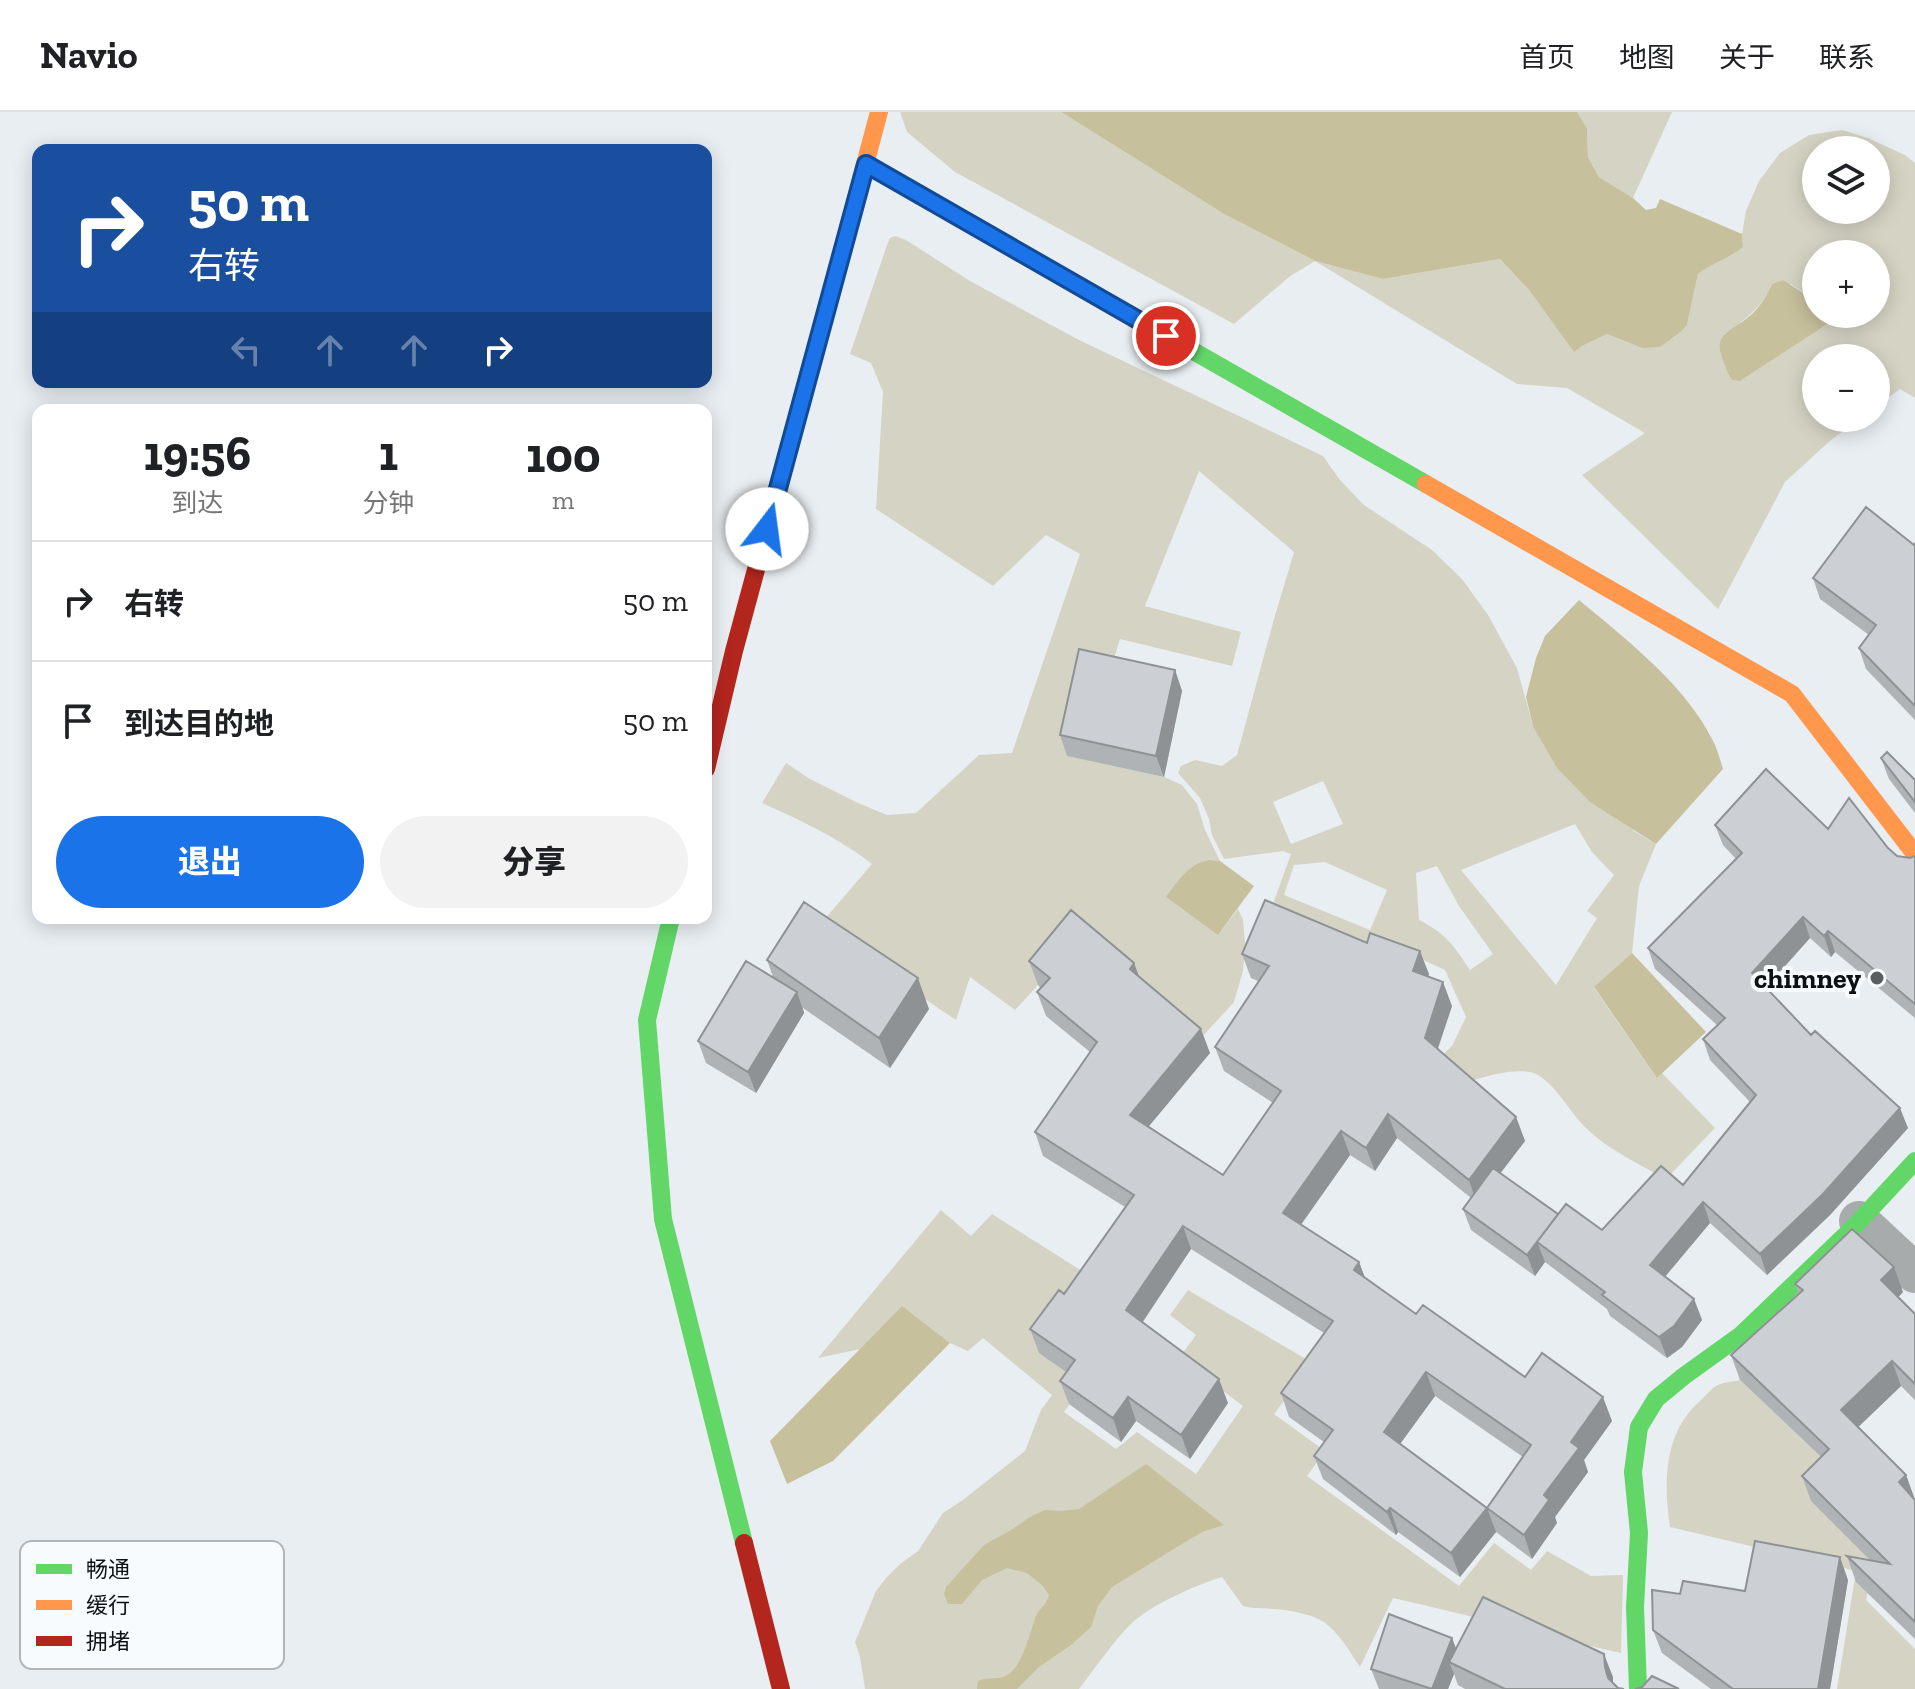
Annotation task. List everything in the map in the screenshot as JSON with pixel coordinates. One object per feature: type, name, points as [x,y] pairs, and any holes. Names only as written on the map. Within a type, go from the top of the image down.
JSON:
[{"type":"street","points":[[712,744],[738,636],[879,112]]},
{"type":"street","points":[[866,164],[1792,694],[1915,854]]},
{"type":"street","points":[[670,924],[647,1020],[663,1219],[781,1689]]},
{"type":"street","points":[[1638,1689],[1635,1607],[1639,1533],[1633,1472],[1639,1427],[1656,1399],[1741,1335],[1859,1221],[1915,1161]]},
{"type":"street","points":[[1859,1221],[1915,1273]]},
{"type":"shaded area","points":[[900,112],[1061,112],[1224,214],[1315,261],[1289,277],[1234,324],[955,172],[907,132]]},
{"type":"shaded area","points":[[1061,112],[1577,112],[1587,128],[1588,157],[1599,177],[1646,210],[1656,208],[1660,199],[1742,234],[1743,247],[1698,274],[1687,325],[1660,347],[1642,348],[1607,334],[1574,352],[1530,291],[1500,259],[1383,279],[1315,261],[1224,214]]},
{"type":"shaded area","points":[[1577,112],[1672,112],[1633,198],[1599,177],[1588,157],[1587,128]]},
{"type":"shaded area","points":[[1842,130],[1862,136],[1807,136],[1809,135]]},
{"type":"shaded area","points":[[1802,139],[1802,224],[1890,224],[1890,148],[1915,163],[1915,398],[1900,389],[1890,396],[1890,344],[1802,344],[1802,432],[1842,432],[1785,482],[1718,609],[1582,475],[1645,433],[1567,388],[1517,384],[1315,261],[1383,279],[1500,259],[1582,346],[1607,334],[1642,348],[1687,325],[1698,274],[1743,247],[1746,211],[1759,181],[1780,153]]},
{"type":"shaded area","points":[[895,236],[906,240],[970,281],[1079,340],[1323,456],[1364,505],[1432,550],[1462,579],[1488,615],[1517,668],[1533,726],[1634,831],[1656,844],[1639,886],[1632,953],[1594,988],[1657,1078],[1662,1073],[1715,1128],[1666,1179],[1600,1140],[1544,1079],[1530,1072],[1487,1076],[1445,1089],[1437,1060],[1452,1046],[1466,1017],[1445,970],[1384,942],[1345,946],[1269,915],[1291,854],[1283,851],[1224,859],[1200,798],[1178,773],[1181,766],[1195,760],[1222,766],[1237,755],[1294,552],[1199,471],[1145,606],[1241,632],[1232,666],[1120,639],[1109,675],[1068,756],[1164,777],[1182,785],[1197,804],[1220,861],[1209,860],[1218,935],[1238,909],[1243,920],[1243,971],[1234,1002],[1202,1037],[1038,985],[1015,1010],[970,977],[956,1020],[818,927],[872,864],[833,838],[762,803],[786,763],[810,779],[887,815],[916,813],[979,755],[1012,753],[1080,554],[1046,535],[993,586],[876,509],[883,392],[871,363],[850,354],[890,238]],"holes":[[[1323,781],[1343,824],[1291,844],[1273,802]],[[1575,824],[1592,852],[1614,875],[1587,911],[1597,918],[1556,985],[1461,870]],[[1325,862],[1387,890],[1370,930],[1284,895],[1294,865]],[[1437,866],[1459,906],[1493,954],[1470,970],[1449,941],[1419,920],[1416,873]]]},
{"type":"shaded area","points":[[1783,280],[1802,292],[1802,328],[1821,328],[1740,381],[1732,380],[1726,369],[1720,342],[1727,332],[1754,312],[1772,284]]},
{"type":"shaded area","points":[[1579,600],[1670,681],[1700,719],[1720,757],[1723,769],[1656,844],[1590,802],[1557,768],[1533,726],[1526,697],[1536,658],[1545,636]]},
{"type":"shaded area","points":[[1209,860],[1220,861],[1254,886],[1218,935],[1166,897],[1189,869]]},
{"type":"shaded area","points":[[1632,953],[1706,1032],[1657,1078],[1594,987]]},
{"type":"shaded area","points":[[941,1210],[971,1236],[992,1214],[1093,1278],[1084,1384],[1064,1412],[1116,1449],[1137,1432],[1196,1474],[1243,1406],[1179,1358],[1196,1335],[1170,1315],[1188,1290],[1313,1363],[1274,1414],[1325,1451],[1307,1476],[1459,1586],[1494,1543],[1531,1570],[1547,1551],[1591,1576],[1623,1575],[1621,1653],[1393,1598],[1360,1667],[1324,1622],[1293,1611],[1243,1606],[1222,1577],[1150,1609],[1117,1639],[1079,1689],[865,1689],[855,1642],[876,1591],[900,1564],[918,1551],[943,1513],[1025,1451],[1041,1410],[1052,1395],[983,1338],[968,1351],[950,1343],[902,1307],[860,1349],[818,1358]]},
{"type":"shaded area","points":[[902,1306],[950,1343],[833,1461],[787,1484],[770,1441]]},
{"type":"shaded area","points":[[1740,1380],[1824,1460],[1875,1565],[1866,1600],[1915,1649],[1915,1689],[1837,1689],[1856,1571],[1670,1527],[1667,1475],[1673,1441],[1680,1426],[1689,1412],[1714,1387]]},
{"type":"shaded area","points":[[1146,1464],[1224,1525],[1202,1532],[1112,1587],[1098,1606],[1091,1627],[1039,1667],[1017,1689],[977,1689],[978,1681],[1002,1677],[1014,1669],[1036,1616],[1049,1595],[1027,1573],[1007,1568],[982,1580],[962,1604],[948,1604],[944,1594],[946,1587],[984,1545],[1045,1510],[1079,1509]]},
{"type":"building","points":[[1866,507],[1915,543],[1915,706],[1859,648],[1876,625],[1813,578]]},
{"type":"building","points":[[1079,649],[1175,670],[1156,756],[1060,735]]},
{"type":"building","points":[[1887,752],[1915,780],[1915,802],[1881,758]]},
{"type":"building","points":[[1766,769],[1828,829],[1849,798],[1897,856],[1915,856],[1915,1004],[1828,931],[1824,936],[1803,917],[1752,973],[1811,1035],[1815,1031],[1900,1108],[1823,1194],[1760,1254],[1703,1202],[1650,1265],[1694,1299],[1674,1326],[1659,1337],[1537,1242],[1566,1204],[1602,1230],[1661,1166],[1683,1185],[1756,1095],[1703,1039],[1725,1018],[1648,948],[1742,853],[1715,825]]},
{"type":"building","points":[[1265,900],[1367,943],[1370,933],[1420,951],[1413,971],[1443,982],[1425,1038],[1516,1117],[1469,1180],[1388,1114],[1366,1148],[1341,1131],[1283,1213],[1359,1262],[1354,1270],[1416,1314],[1423,1305],[1525,1377],[1542,1353],[1603,1397],[1571,1442],[1579,1448],[1544,1495],[1549,1500],[1524,1535],[1487,1508],[1451,1553],[1390,1508],[1387,1512],[1314,1456],[1333,1430],[1281,1393],[1333,1321],[1183,1226],[1126,1310],[1219,1379],[1181,1435],[1128,1397],[1113,1418],[1060,1381],[1075,1360],[1030,1329],[1059,1290],[1064,1294],[1134,1195],[1035,1132],[1097,1042],[1037,992],[1050,978],[1029,961],[1071,910],[1134,963],[1130,969],[1201,1029],[1130,1115],[1223,1175],[1281,1091],[1215,1047],[1269,966],[1242,954]],"holes":[[[1426,1372],[1531,1445],[1487,1508],[1384,1432]]]},
{"type":"building","points":[[804,902],[918,978],[879,1038],[767,960]]},
{"type":"building","points":[[746,961],[797,992],[748,1072],[698,1041]]},
{"type":"building","points":[[1493,1168],[1558,1214],[1527,1255],[1463,1209]]},
{"type":"building","points":[[1852,1229],[1894,1267],[1881,1280],[1915,1314],[1915,1384],[1892,1361],[1841,1410],[1906,1475],[1899,1482],[1915,1500],[1915,1622],[1847,1556],[1890,1564],[1802,1476],[1829,1449],[1731,1355],[1803,1290],[1795,1284]]},
{"type":"building","points":[[1755,1541],[1840,1557],[1818,1689],[1733,1689],[1653,1630],[1652,1590],[1680,1594],[1683,1581],[1745,1591]]},
{"type":"building","points":[[1483,1597],[1604,1654],[1608,1678],[1618,1688],[1624,1689],[1505,1689],[1449,1662]]},
{"type":"building","points":[[1389,1614],[1452,1638],[1432,1689],[1371,1669]]},
{"type":"building","points":[[1652,1676],[1679,1689],[1635,1689],[1642,1687]]},
{"type":"traffic: fast","points":[[866,164],[1426,484]]},
{"type":"traffic: fast","points":[[670,924],[647,1020],[663,1219],[744,1543]]},
{"type":"traffic: fast","points":[[1638,1689],[1635,1607],[1639,1533],[1633,1472],[1639,1427],[1656,1399],[1741,1335],[1851,1230],[1915,1161]]},
{"type":"traffic: slow","points":[[828,303],[879,112]]},
{"type":"traffic: slow","points":[[1426,484],[1792,694],[1915,854]]},
{"type":"traffic: jam","points":[[712,744],[828,303]]},
{"type":"traffic: jam","points":[[744,1543],[781,1689]]},
{"type":"place","name":"chimney","points":[[1877,978]]},
{"type":"route","points":[[767,529],[866,164],[1166,336]]}]
